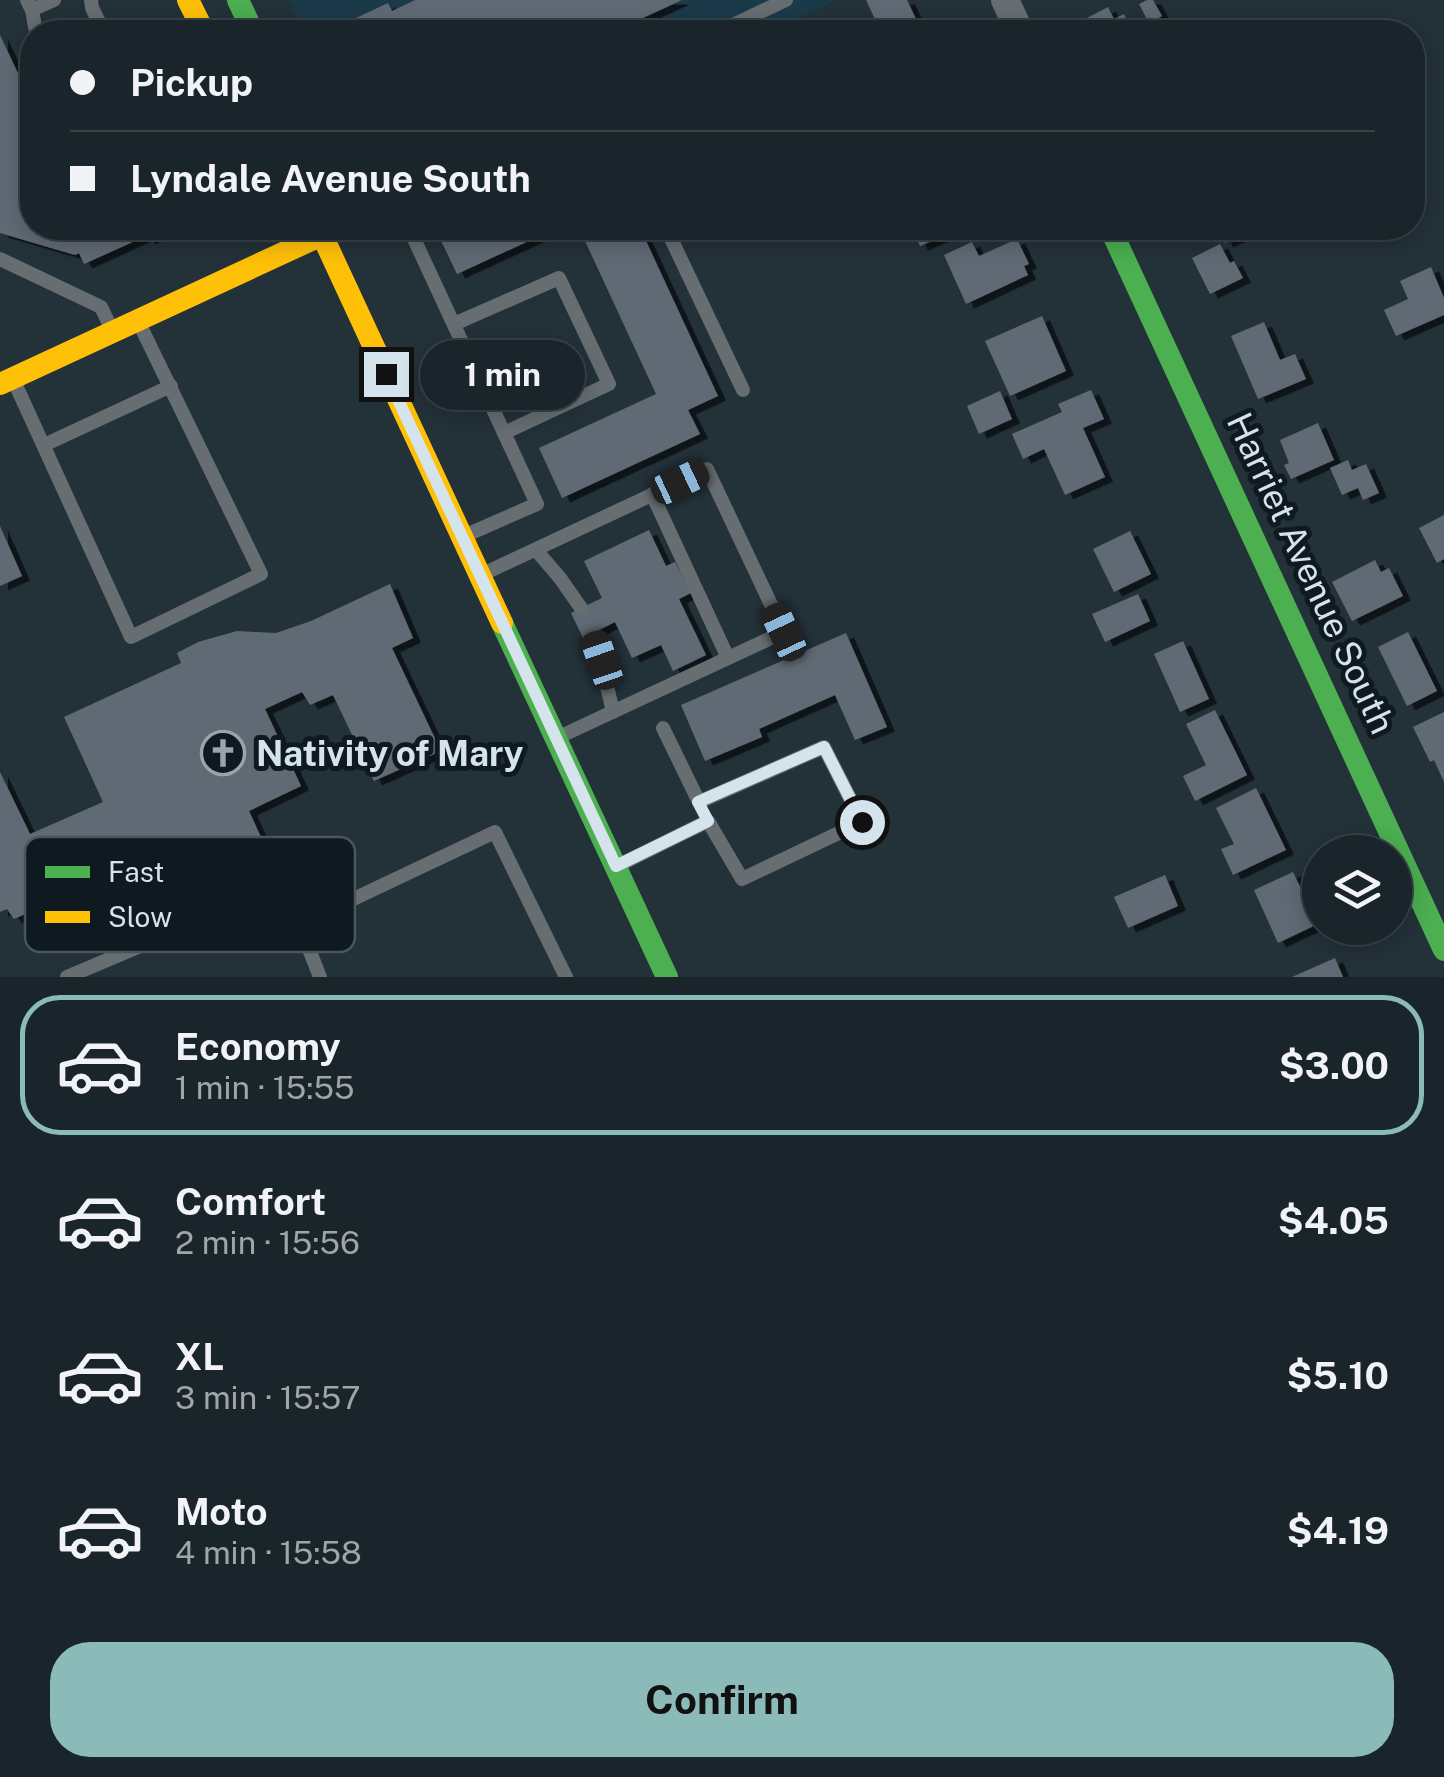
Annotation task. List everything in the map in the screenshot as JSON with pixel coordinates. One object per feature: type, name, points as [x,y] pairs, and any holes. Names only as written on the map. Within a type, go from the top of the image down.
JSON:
[{"type":"street","points":[[6,382],[301,240]]},
{"type":"street","points":[[328,240],[616,866],[659,974]]},
{"type":"street","name":"Harriet Avenue South","points":[[1116,240],[1444,950]]},
{"type":"lane","points":[[29,5],[54,0]]},
{"type":"lane","points":[[744,20],[786,0]]},
{"type":"lane","points":[[415,240],[537,504],[462,536]]},
{"type":"lane","points":[[672,240],[743,390]]},
{"type":"lane","points":[[0,260],[101,307],[113,332]]},
{"type":"lane","points":[[454,324],[559,278],[609,384],[504,434]]},
{"type":"lane","points":[[6,382],[44,445],[131,636],[261,574],[138,320]]},
{"type":"lane","points":[[44,445],[171,386]]},
{"type":"lane","points":[[480,576],[707,469],[784,632],[556,738]]},
{"type":"lane","points":[[652,494],[728,658]]},
{"type":"lane","points":[[536,550],[581,608]]},
{"type":"lane","points":[[592,633],[613,712]]},
{"type":"lane","points":[[663,728],[698,802],[742,879],[862,822],[824,747],[698,802]]},
{"type":"lane","points":[[616,866],[708,821]]},
{"type":"lane","points":[[355,897],[495,832],[566,977]]},
{"type":"lane","points":[[66,977],[126,952]]},
{"type":"lane","points":[[310,952],[320,977]]},
{"type":"shaded area","points":[[289,0],[837,0],[795,20],[298,20]]},
{"type":"building","points":[[415,0],[682,0],[638,20],[354,19],[388,3],[392,11]]},
{"type":"building","points":[[866,0],[907,0],[917,20],[875,20]]},
{"type":"building","points":[[1153,0],[1162,16],[1147,20],[1139,4]]},
{"type":"building","points":[[1108,7],[1114,19],[1124,14],[1127,20],[1085,20]]},
{"type":"building","points":[[0,35],[20,78],[20,239],[0,233]]},
{"type":"building","points":[[24,240],[137,240],[84,264],[79,253]]},
{"type":"building","points":[[441,240],[531,240],[457,274]]},
{"type":"building","points":[[585,240],[646,240],[718,396],[688,410],[700,434],[562,498],[539,448],[656,394]]},
{"type":"building","points":[[1017,240],[1029,264],[1024,266],[1028,275],[966,304],[944,255],[972,242],[979,256]]},
{"type":"building","points":[[1220,244],[1243,278],[1210,294],[1192,258]]},
{"type":"building","points":[[1431,267],[1444,298],[1444,315],[1396,336],[1384,310],[1408,299],[1400,281]]},
{"type":"building","points":[[1042,316],[1066,371],[1010,396],[985,341]]},
{"type":"building","points":[[1264,322],[1280,360],[1295,354],[1306,379],[1258,399],[1231,336]]},
{"type":"building","points":[[1091,390],[1104,419],[1083,428],[1105,477],[1065,495],[1044,449],[1023,459],[1012,434],[1062,412],[1058,404]]},
{"type":"building","points":[[1000,391],[1012,419],[979,434],[967,406]]},
{"type":"building","points":[[1318,423],[1334,460],[1291,479],[1280,440]]},
{"type":"building","points":[[1348,460],[1352,470],[1366,464],[1379,493],[1363,500],[1358,488],[1342,495],[1330,468]]},
{"type":"building","points":[[1444,515],[1444,559],[1437,563],[1419,528]]},
{"type":"building","points":[[0,526],[22,576],[0,586]]},
{"type":"building","points":[[649,530],[666,566],[675,562],[691,593],[679,599],[706,655],[673,671],[661,645],[632,658],[615,622],[583,638],[571,613],[602,598],[584,561]]},
{"type":"building","points":[[1130,531],[1151,574],[1114,592],[1093,549]]},
{"type":"building","points":[[1375,560],[1381,572],[1389,568],[1403,596],[1352,621],[1332,582]]},
{"type":"building","points":[[390,584],[413,638],[392,648],[441,751],[374,781],[333,695],[310,705],[302,692],[265,709],[301,786],[249,811],[261,837],[25,837],[25,914],[14,919],[7,909],[0,912],[0,772],[30,834],[103,802],[64,717],[181,663],[177,653],[198,642],[237,631],[276,633]]},
{"type":"building","points":[[1138,594],[1150,621],[1105,642],[1092,614]]},
{"type":"building","points":[[1408,632],[1437,691],[1407,706],[1378,647]]},
{"type":"building","points":[[846,633],[887,727],[855,740],[835,695],[759,729],[762,737],[705,761],[681,705]]},
{"type":"building","points":[[1183,641],[1209,699],[1180,712],[1154,654]]},
{"type":"building","points":[[1215,710],[1247,775],[1195,801],[1183,776],[1206,765],[1186,724]]},
{"type":"building","points":[[1444,712],[1444,782],[1413,727]]},
{"type":"building","points":[[1256,788],[1286,850],[1233,875],[1221,849],[1234,844],[1216,808]]},
{"type":"building","points":[[1293,872],[1302,891],[1302,932],[1278,943],[1254,890]]},
{"type":"building","points":[[1165,875],[1178,906],[1128,928],[1114,897]]},
{"type":"building","points":[[1335,958],[1343,977],[1292,977]]},
{"type":"traffic: fast","points":[[238,0],[247,20]]},
{"type":"traffic: fast","points":[[1116,240],[1444,950]]},
{"type":"traffic: fast","points":[[502,623],[667,977]]},
{"type":"traffic: slow","points":[[188,0],[198,20]]},
{"type":"traffic: slow","points":[[0,384],[311,240]]},
{"type":"traffic: slow","points":[[324,240],[502,623]]},
{"type":"place","name":"Nativity of Mary","points":[[223,753]]},
{"type":"route","points":[[386,374],[616,866],[708,821],[698,802],[824,747],[862,822]]}]
